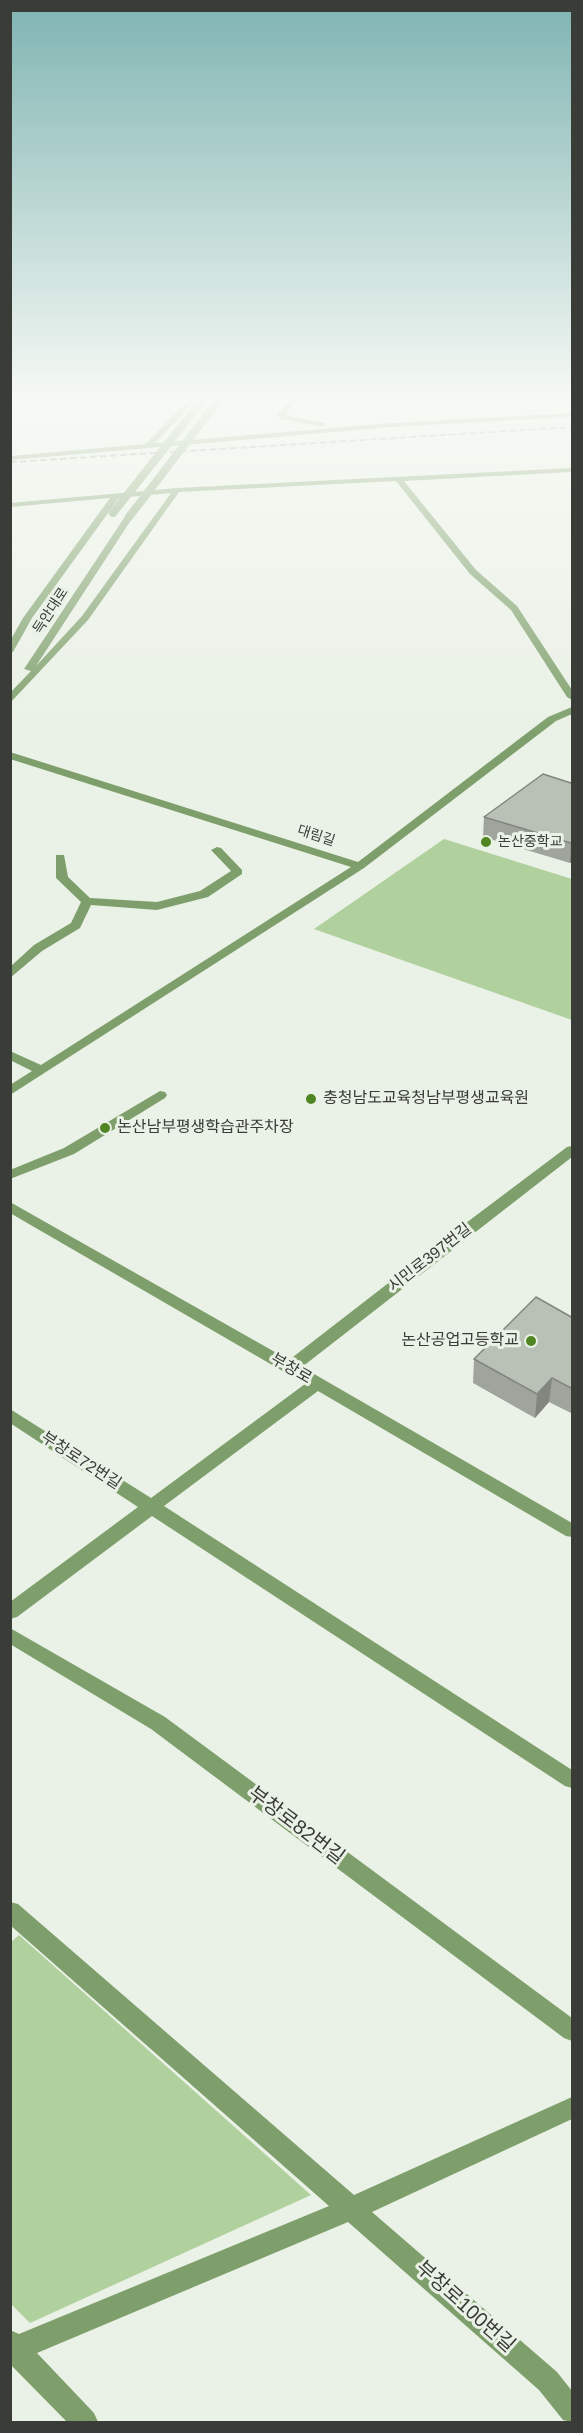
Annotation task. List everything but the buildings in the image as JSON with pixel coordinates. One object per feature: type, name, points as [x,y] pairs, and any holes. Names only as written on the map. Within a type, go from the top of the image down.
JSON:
[{"type":"street","points":[[10,650],[28,618],[105,511]]},
{"type":"street","name":"득안대로","points":[[10,661],[115,511]]},
{"type":"street","name":"득안대로","points":[[10,698],[134,511]]},
{"type":"street","points":[[10,698],[85,618],[162,511]]},
{"type":"street","points":[[424,511],[473,572],[514,608],[573,697]]},
{"type":"street","points":[[561,679],[573,674]]},
{"type":"street","points":[[10,1091],[360,866],[552,719],[573,710]]},
{"type":"street","name":"대림길","points":[[10,755],[360,866]]},
{"type":"street","points":[[60,857],[62,878],[87,901],[157,906],[204,894],[238,872],[217,850]]},
{"type":"street","points":[[10,974],[38,948],[76,925],[87,901]]},
{"type":"street","points":[[10,1055],[42,1071]]},
{"type":"street","points":[[10,1175],[69,1151],[160,1095]]},
{"type":"street","name":"시민로397번길","points":[[290,1368],[471,1226],[573,1150]]},
{"type":"street","name":"부창로","points":[[10,1206],[573,1531]]},
{"type":"street","points":[[10,1612],[316,1384]]},
{"type":"street","name":"부창로72번길","points":[[10,1415],[151,1508]]},
{"type":"street","points":[[151,1508],[573,1780]]},
{"type":"street","name":"부창로82번길","points":[[10,1635],[158,1723],[573,2031]]},
{"type":"street","points":[[10,1911],[353,2208]]},
{"type":"street","points":[[85,2422],[12,2348],[353,2208],[573,2108]]},
{"type":"street","name":"부창로100번길","points":[[353,2208],[548,2381],[573,2411]]},
{"type":"green space","points":[[444,839],[572,879],[572,1020],[314,929]]},
{"type":"green space","points":[[19,1935],[311,2195],[30,2323],[10,2303],[10,1943]]},
{"type":"place","name":"논산중학교","points":[[486,842]]},
{"type":"place","name":"충청남도교육청남부평생교육원","points":[[311,1099]]},
{"type":"place","name":"논산남부평생학습관주차장","points":[[105,1128]]},
{"type":"place","name":"논산공업고등학교","points":[[531,1341]]}]
